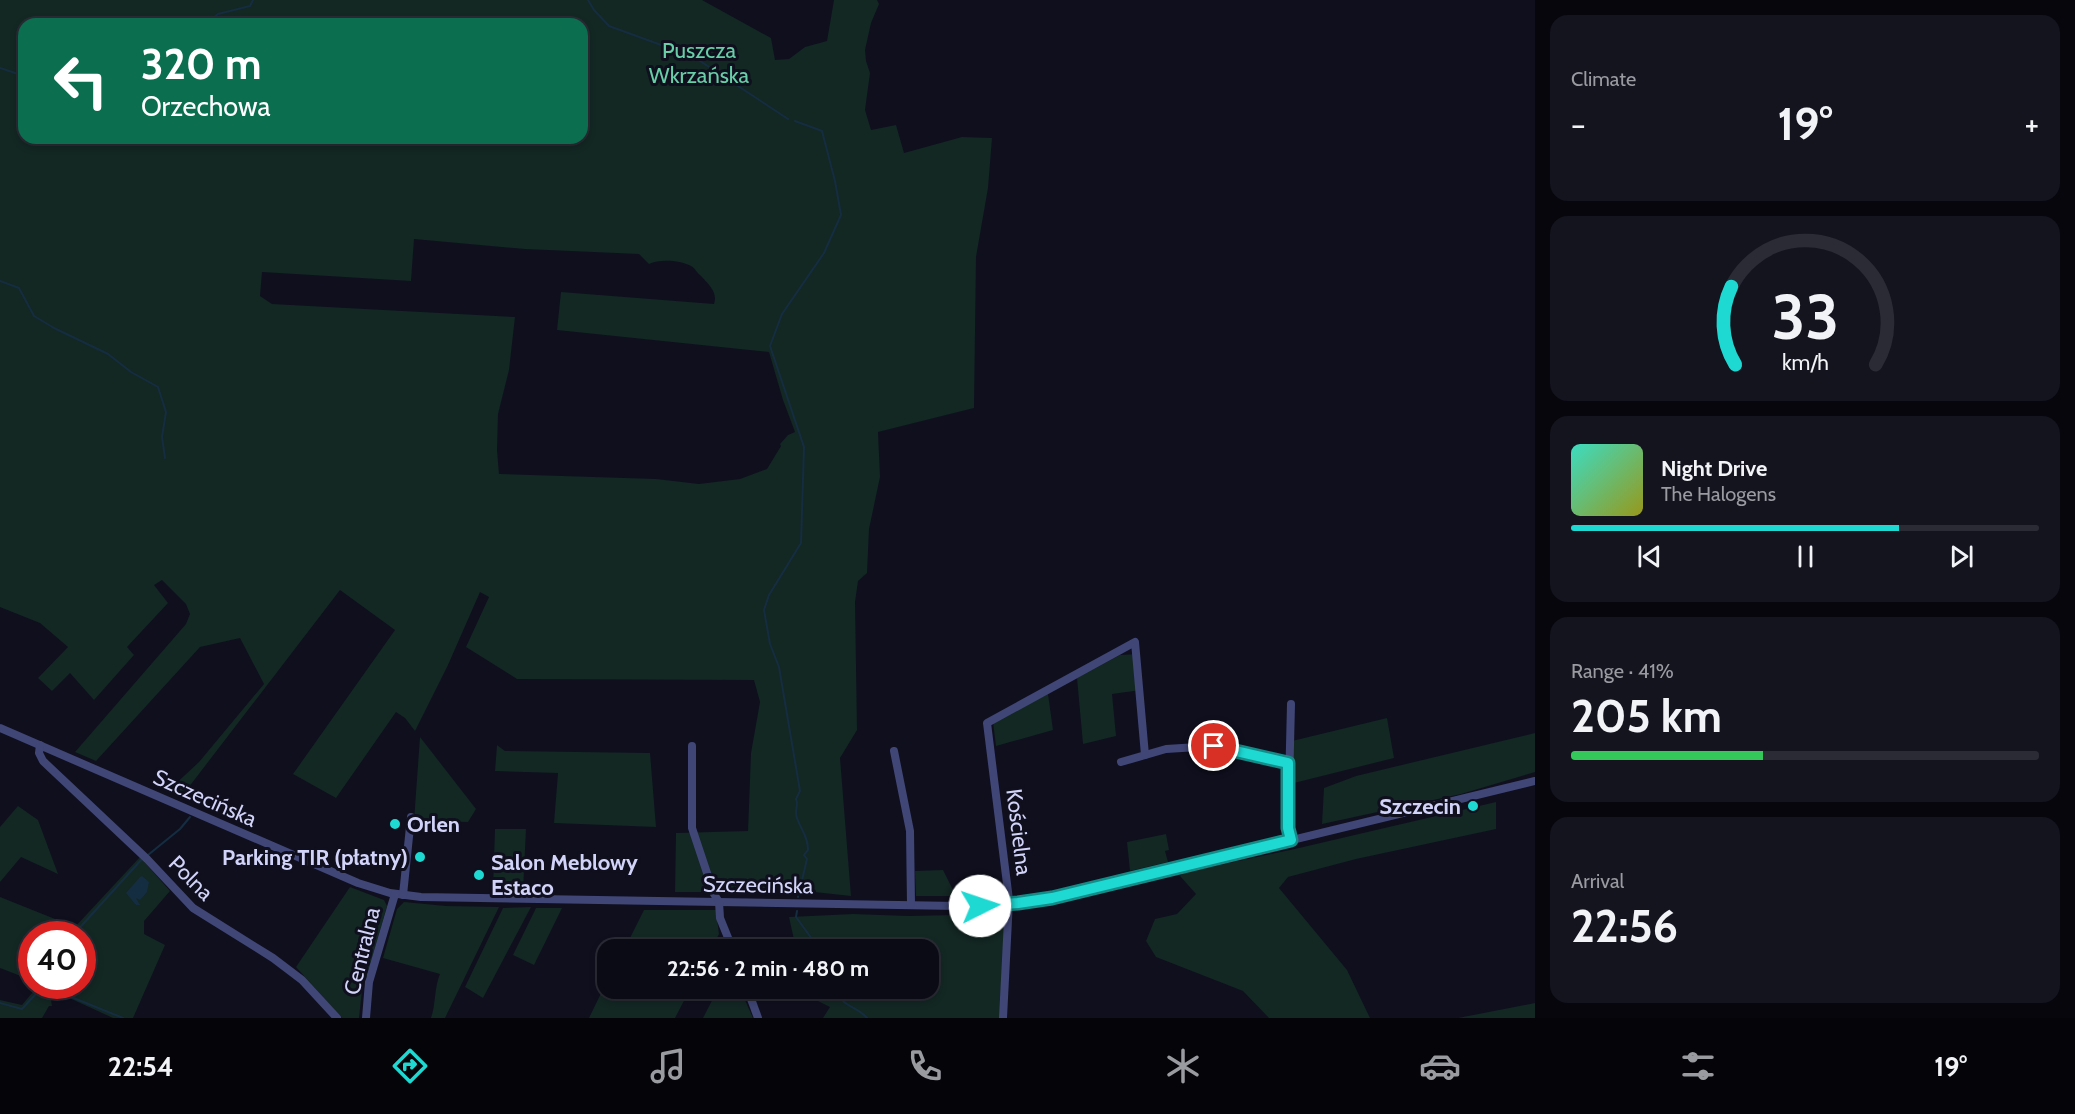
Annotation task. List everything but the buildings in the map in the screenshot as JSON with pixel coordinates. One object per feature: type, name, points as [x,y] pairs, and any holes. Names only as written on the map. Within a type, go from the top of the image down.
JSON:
[{"type":"street","name":"Kościelna","points":[[1003,1018],[1009,904],[987,723],[1135,642],[1145,755]]},
{"type":"street","points":[[1291,704],[1288,763],[1288,828],[1291,840]]},
{"type":"street","name":"Szczecińska","points":[[0,728],[349,880],[399,894],[719,902],[980,906],[1009,904],[1061,896],[1535,781]]},
{"type":"street","name":"Polna","points":[[40,745],[39,755],[43,761],[147,859],[193,908],[302,980],[337,1018]]},
{"type":"street","points":[[692,746],[692,828],[714,894],[719,902],[720,918],[729,939]]},
{"type":"street","points":[[1120,762],[1166,749],[1214,746],[1288,763]]},
{"type":"street","points":[[894,751],[910,831],[911,905]]},
{"type":"street","name":"Centralna","points":[[366,1018],[367,993],[372,971],[399,894],[411,817]]},
{"type":"street","points":[[751,999],[758,1018]]},
{"type":"green space","name":"Puszcza Wkrzańska","points":[[0,0],[702,0],[771,38],[775,60],[789,59],[805,47],[827,41],[834,0],[877,0],[879,4],[871,23],[865,50],[870,73],[865,110],[871,130],[896,125],[904,153],[962,137],[992,138],[988,188],[976,257],[974,408],[878,432],[880,477],[869,529],[867,573],[858,581],[855,602],[857,730],[840,758],[851,896],[796,890],[675,892],[676,833],[748,831],[751,753],[760,702],[754,680],[517,679],[466,647],[489,597],[480,592],[448,665],[415,731],[405,718],[396,712],[336,798],[293,774],[395,630],[340,590],[182,796],[164,790],[170,789],[199,762],[264,684],[240,638],[200,647],[96,761],[75,752],[186,624],[190,614],[186,604],[162,580],[154,585],[168,603],[127,647],[134,655],[94,700],[70,673],[52,691],[38,678],[68,647],[40,623],[0,607]],"holes":[[[414,239],[525,249],[639,254],[649,264],[659,261],[681,262],[695,269],[712,289],[715,296],[714,304],[561,292],[557,330],[769,352],[795,432],[788,435],[780,444],[781,446],[767,469],[740,479],[699,484],[656,479],[499,474],[498,414],[509,370],[515,317],[272,304],[260,296],[262,272],[411,281]]]},
{"type":"green space","points":[[1139,654],[1141,690],[1112,694],[1116,736],[1083,744],[1077,678],[1120,655]]},
{"type":"green space","points":[[1048,694],[1053,730],[996,746],[993,722]]},
{"type":"green space","points":[[1387,718],[1394,758],[1290,784],[1292,741]]},
{"type":"green space","points":[[1535,733],[1535,772],[1461,794],[1322,824],[1324,788],[1356,776]]},
{"type":"green space","points":[[420,737],[476,809],[468,822],[414,821]]},
{"type":"green space","points":[[497,745],[505,751],[650,753],[656,827],[554,823],[558,773],[495,771]]},
{"type":"green space","points":[[1496,802],[1496,829],[1356,859],[1288,877],[1279,888],[1347,970],[1370,1018],[1269,1018],[1243,991],[1156,957],[1146,941],[1155,919],[1177,914],[1196,894],[1180,876],[1183,873]]},
{"type":"green space","points":[[18,806],[38,820],[58,874],[21,857],[0,882],[0,827]]},
{"type":"green space","points":[[495,829],[526,829],[523,891],[493,890]]},
{"type":"green space","points":[[1166,834],[1169,850],[1165,851],[1168,862],[1130,871],[1127,842]]},
{"type":"green space","points":[[140,857],[170,891],[144,921],[144,934],[165,945],[133,1018],[113,1018],[72,999],[96,999],[96,921],[81,921]]},
{"type":"green space","points":[[943,870],[956,896],[916,896],[915,871]]},
{"type":"green space","points":[[350,887],[384,900],[387,906],[366,979],[363,981],[359,1018],[342,1018],[296,967]]},
{"type":"green space","points":[[0,897],[60,921],[18,921],[18,975],[0,968]]},
{"type":"green space","points":[[404,902],[499,907],[445,1018],[431,1018],[440,974],[383,958],[397,909]]},
{"type":"green space","points":[[531,907],[483,998],[465,987],[503,908]]},
{"type":"green space","points":[[536,908],[562,908],[534,965],[513,955]]},
{"type":"green space","points":[[644,910],[716,910],[719,934],[716,939],[630,939]]},
{"type":"green space","points":[[853,914],[908,916],[1005,914],[1000,1018],[823,1018],[830,1007],[814,999],[939,999],[939,939],[794,939],[789,917]]},
{"type":"green space","points":[[27,999],[54,999],[51,1000],[52,1006],[49,1006],[42,1018],[0,1018],[0,1000],[22,1005]]},
{"type":"green space","points":[[598,999],[685,999],[675,1018],[589,1018]]},
{"type":"green space","points":[[713,999],[744,999],[753,1018],[703,1018]]},
{"type":"green space","points":[[1535,1003],[1535,1018],[1458,1018]]},
{"type":"water","points":[[142,876],[149,882],[147,892],[140,900],[136,898],[140,905],[136,905],[126,893]]},
{"type":"waterway","points":[[213,18],[218,14],[250,6],[253,0]]},
{"type":"waterway","points":[[588,0],[609,26],[694,57],[788,119]]},
{"type":"waterway","points":[[0,68],[18,74]]},
{"type":"waterway","points":[[795,121],[822,131],[841,215],[824,253],[782,314],[770,346],[804,447],[801,543],[769,595],[764,610],[770,644],[779,667],[800,791],[796,799],[796,815],[808,845],[808,850],[804,855],[807,859],[798,897]]},
{"type":"waterway","points":[[0,281],[19,288],[34,316],[108,354],[131,372],[158,387],[166,412],[162,437],[165,458]]},
{"type":"waterway","points":[[148,855],[180,829],[190,817]]},
{"type":"waterway","points":[[86,921],[142,859]]},
{"type":"waterway","points":[[797,911],[796,917],[812,939]]},
{"type":"waterway","points":[[0,1003],[22,1009],[31,999]]},
{"type":"waterway","points":[[76,999],[123,1018]]},
{"type":"waterway","points":[[841,999],[867,1018]]},
{"type":"place","name":"Szczecin","points":[[1473,806]]},
{"type":"place","name":"Orlen","points":[[395,824]]},
{"type":"place","name":"Parking TIR (płatny)","points":[[420,857]]},
{"type":"place","name":"Salon Meblowy Estaco","points":[[479,875]]},
{"type":"route","points":[[980,906],[1052,898],[1291,840],[1288,828],[1288,763],[1214,746]]}]
